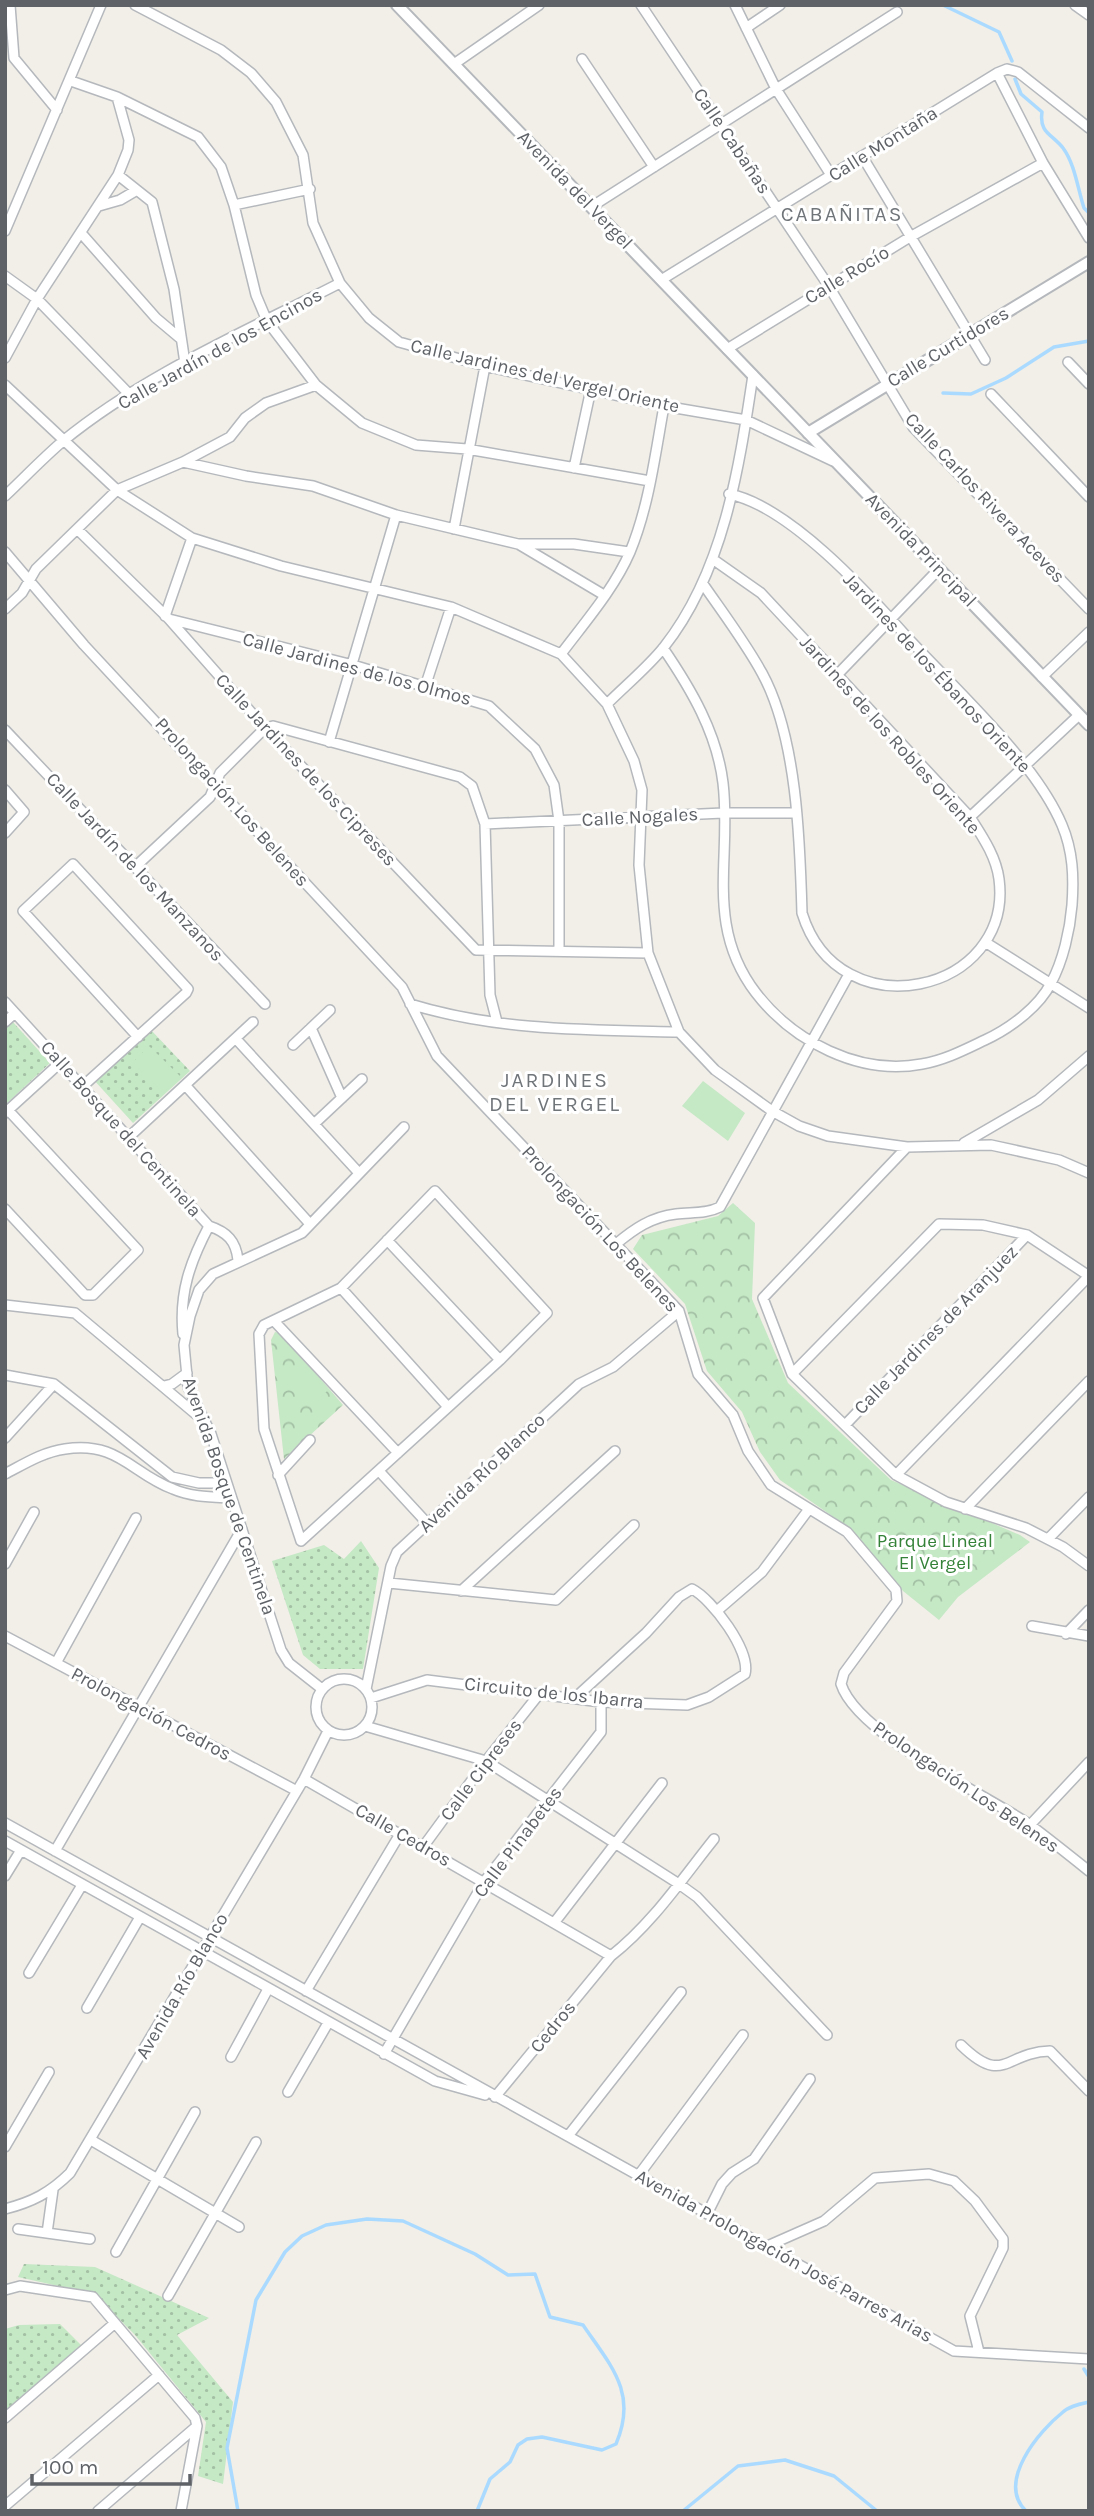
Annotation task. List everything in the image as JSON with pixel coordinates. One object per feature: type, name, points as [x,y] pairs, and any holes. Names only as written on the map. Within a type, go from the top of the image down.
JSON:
[{"type":"street","points":[[10,5],[14,58],[57,110]]},
{"type":"street","points":[[5,231],[8,217],[71,82],[101,5]]},
{"type":"street","name":"Calle Jardines del Vergel Oriente","points":[[135,5],[185,29],[251,73],[276,102],[303,155],[313,223],[340,284],[369,318],[399,342],[485,366],[664,406],[746,419],[837,464]]},
{"type":"street","name":"Avenida del Vergel","points":[[397,5],[753,375]]},
{"type":"street","name":"Calle Cabañas","points":[[641,5],[828,285],[887,384]]},
{"type":"street","points":[[735,5],[776,89],[831,176]]},
{"type":"street","points":[[746,29],[780,5]]},
{"type":"street","points":[[1075,5],[1089,15]]},
{"type":"street","points":[[454,64],[535,6]]},
{"type":"street","points":[[591,207],[897,12]]},
{"type":"street","points":[[582,59],[654,167]]},
{"type":"street","points":[[1089,128],[1018,72],[1007,69],[997,73],[1043,163],[1089,238]]},
{"type":"street","name":"Calle Montaña","points":[[661,280],[997,73]]},
{"type":"street","points":[[71,82],[117,97],[198,137],[221,167],[234,205],[256,295],[267,321],[316,385],[362,423],[416,444],[467,449],[650,481]]},
{"type":"street","points":[[5,358],[37,299],[118,175],[129,140],[117,97]]},
{"type":"street","points":[[862,156],[985,360]]},
{"type":"street","name":"Calle Rocío","points":[[727,349],[828,285],[1043,163]]},
{"type":"street","points":[[118,175],[152,202],[174,289],[185,363]]},
{"type":"street","points":[[234,205],[310,189]]},
{"type":"street","points":[[99,206],[120,200],[137,190]]},
{"type":"street","points":[[81,233],[156,318],[181,339]]},
{"type":"street","name":"Calle Curtidores","points":[[808,432],[1089,262]]},
{"type":"street","points":[[5,276],[37,299],[130,395]]},
{"type":"street","name":"Calle Jardín de los Encinos","points":[[5,496],[63,441],[130,395],[185,363],[340,284]]},
{"type":"street","points":[[1068,362],[1089,384]]},
{"type":"street","points":[[454,529],[467,449],[485,366]]},
{"type":"street","points":[[607,704],[663,648],[703,584],[714,560],[746,419],[753,375]]},
{"type":"street","name":"Avenida Principal","points":[[753,375],[1089,725]]},
{"type":"street","name":"Calle Carlos Rivera Aceves","points":[[887,384],[913,427],[1089,609]]},
{"type":"street","points":[[5,385],[117,490],[192,538],[281,566],[451,607],[561,654],[607,704],[634,761],[642,790],[643,818],[639,865],[648,953],[679,1032],[715,1070],[772,1111],[799,1126],[828,1136],[907,1147],[963,1144],[1028,1152],[1089,1173]]},
{"type":"street","points":[[5,609],[36,569],[117,490],[183,462],[230,437],[245,418],[266,403],[316,385]]},
{"type":"street","points":[[574,468],[591,389]]},
{"type":"street","points":[[991,394],[1089,497]]},
{"type":"street","points":[[561,654],[604,594],[629,552],[650,481],[664,406]]},
{"type":"street","points":[[183,462],[246,476],[313,486],[396,516],[518,544],[574,544],[629,552]]},
{"type":"street","name":"Jardines de los Ébanos Oriente","points":[[729,494],[760,505],[826,555],[892,620],[1026,765],[1062,825],[1072,856],[1070,924],[1051,984]]},
{"type":"street","points":[[329,742],[396,516]]},
{"type":"street","name":"Calle Jardines de los Cipreses","points":[[78,530],[167,618],[265,728],[435,909],[476,950],[490,952]]},
{"type":"street","points":[[167,618],[192,538]]},
{"type":"street","points":[[518,544],[604,594]]},
{"type":"street","name":"Prolongación Los Belenes","points":[[5,552],[85,645],[402,987],[437,1056],[680,1311],[698,1374],[733,1415],[748,1451],[771,1485],[847,1532],[898,1595],[844,1673],[841,1684],[849,1701],[877,1730],[1030,1825],[1089,1871]]},
{"type":"street","name":"Jardines de los Robles Oriente","points":[[714,560],[761,593],[970,817],[995,863],[999,881],[999,908],[985,942]]},
{"type":"street","points":[[838,674],[939,569]]},
{"type":"street","points":[[703,584],[763,675],[790,760],[802,913],[808,932],[833,965],[848,976],[873,983],[926,985],[957,970],[985,942],[1089,1008]]},
{"type":"street","points":[[425,687],[451,607]]},
{"type":"street","name":"Calle Jardines de los Olmos","points":[[167,618],[353,665],[488,706],[535,749],[554,785],[559,821],[559,949]]},
{"type":"street","points":[[1042,677],[1089,632]]},
{"type":"street","points":[[663,648],[695,698],[713,739],[724,786],[721,886],[725,923],[735,961],[755,992],[781,1022],[810,1043],[889,1067],[919,1065],[950,1057],[1000,1033],[1037,1002],[1051,984]]},
{"type":"street","points":[[970,817],[1079,715]]},
{"type":"street","points":[[135,867],[210,797],[220,774],[265,728],[273,726],[460,777],[472,786],[485,824],[490,995],[497,1022]]},
{"type":"street","name":"Calle Jardín de los Manzanos","points":[[5,730],[265,1004]]},
{"type":"street","points":[[5,790],[24,812],[5,833]]},
{"type":"street","name":"Calle Nogales","points":[[485,824],[723,813],[794,813]]},
{"type":"street","points":[[83,1086],[138,1037],[188,989],[73,864],[23,911],[138,1037]]},
{"type":"street","points":[[490,952],[559,949],[648,953]]},
{"type":"street","points":[[616,1244],[636,1227],[657,1218],[711,1212],[720,1207],[848,976]]},
{"type":"street","name":"Calle Bosque del Centinela","points":[[5,1002],[130,1136],[209,1226],[187,1274],[181,1316],[184,1345]]},
{"type":"street","points":[[410,1003],[451,1016],[551,1029],[679,1032]]},
{"type":"street","points":[[293,1045],[330,1010]]},
{"type":"street","points":[[5,1022],[15,1013]]},
{"type":"street","points":[[130,1136],[237,1040],[253,1022]]},
{"type":"street","points":[[311,1028],[342,1098]]},
{"type":"street","points":[[237,1040],[359,1173]]},
{"type":"street","points":[[963,1144],[1038,1100],[1089,1056]]},
{"type":"street","points":[[5,1209],[89,1296],[138,1250],[7,1111],[61,1062]]},
{"type":"street","points":[[314,1124],[362,1079]]},
{"type":"street","points":[[186,1086],[310,1224]]},
{"type":"street","points":[[187,1274],[204,1282],[238,1260],[302,1233],[404,1127]]},
{"type":"street","points":[[907,1147],[763,1298],[792,1374],[896,1475],[923,1491],[965,1509],[1026,1528],[1089,1566]]},
{"type":"street","points":[[430,1193],[439,1194],[547,1313],[500,1360],[301,1541],[264,1429],[259,1334],[264,1325],[341,1288],[387,1240],[430,1193]]},
{"type":"street","points":[[792,1374],[939,1224],[983,1225],[1027,1235],[1089,1276],[896,1475]]},
{"type":"street","points":[[209,1226],[230,1237],[238,1260]]},
{"type":"street","name":"Calle Jardines de Aranjuez","points":[[845,1425],[1027,1235]]},
{"type":"street","points":[[387,1240],[500,1360]]},
{"type":"street","name":"Avenida Bosque de Centinela","points":[[204,1282],[195,1298],[184,1345],[188,1387],[211,1434],[281,1650],[289,1663],[322,1689]]},
{"type":"street","points":[[341,1288],[449,1407]]},
{"type":"street","points":[[5,1305],[75,1313],[202,1419]]},
{"type":"street","name":"Avenida Río Blanco","points":[[368,1694],[397,1552],[579,1384],[613,1367],[680,1311]]},
{"type":"street","points":[[275,1322],[398,1453]]},
{"type":"street","points":[[164,1386],[172,1384],[187,1373]]},
{"type":"street","points":[[5,1374],[54,1384],[164,1472],[181,1480],[226,1483]]},
{"type":"street","points":[[965,1509],[1089,1381]]},
{"type":"street","points":[[5,1438],[54,1384]]},
{"type":"street","points":[[278,1475],[310,1440]]},
{"type":"street","points":[[118,1455],[127,1443]]},
{"type":"street","points":[[5,1474],[62,1449],[78,1447],[118,1455],[170,1488],[187,1494],[231,1498]]},
{"type":"street","points":[[461,1591],[615,1451]]},
{"type":"street","points":[[379,1471],[427,1523]]},
{"type":"street","points":[[1048,1539],[1089,1497]]},
{"type":"street","points":[[576,1697],[646,1633],[679,1597],[692,1589],[703,1594],[718,1610],[762,1572],[809,1509]]},
{"type":"street","points":[[5,1564],[34,1512]]},
{"type":"street","points":[[55,1663],[136,1518]]},
{"type":"street","points":[[389,1583],[556,1600],[634,1525]]},
{"type":"street","points":[[55,1851],[242,1529]]},
{"type":"street","name":"Circuito de los Ibarra","points":[[368,1694],[427,1679],[601,1702],[687,1705],[709,1697],[745,1674],[746,1660],[718,1610]]},
{"type":"street","points":[[1066,1634],[1089,1610]]},
{"type":"street","points":[[1032,1626],[1089,1636]]},
{"type":"street","name":"Prolongación Cedros","points":[[5,1636],[297,1791]]},
{"type":"street","points":[[343,1679],[353,1681],[368,1694],[372,1712],[365,1726],[345,1736],[328,1731],[320,1723],[316,1711],[322,1689],[343,1679]]},
{"type":"street","name":"Calle Cipreses","points":[[423,1847],[486,1760],[540,1693]]},
{"type":"street","name":"Calle Pinabetes","points":[[384,2054],[484,1882],[601,1732],[601,1702]]},
{"type":"street","points":[[365,1726],[486,1760],[679,1884],[698,1897],[827,2035]]},
{"type":"street","name":"Avenida Río Blanco","points":[[5,2209],[35,2201],[53,2190],[70,2173],[297,1791],[328,1731]]},
{"type":"street","points":[[1030,1825],[1089,1762]]},
{"type":"street","name":"Calle Cedros","points":[[304,1779],[611,1956]]},
{"type":"street","points":[[554,1923],[662,1783]]},
{"type":"street","name":"Avenida Prolongación José Parres Arias","points":[[5,1823],[954,2351],[1089,2359]]},
{"type":"street","points":[[306,1991],[400,1833]]},
{"type":"street","name":"Cedros","points":[[495,2098],[611,1956],[628,1942],[714,1839]]},
{"type":"street","name":"Avenida Prolongación José Parres Arias","points":[[5,1841],[435,2081],[495,2098]]},
{"type":"street","points":[[5,1876],[20,1850]]},
{"type":"street","points":[[29,1973],[82,1885]]},
{"type":"street","points":[[87,2008],[140,1917]]},
{"type":"street","points":[[231,2057],[268,1989]]},
{"type":"street","points":[[568,2136],[681,1992]]},
{"type":"street","points":[[288,2092],[328,2022]]},
{"type":"street","points":[[638,2176],[743,2035]]},
{"type":"street","points":[[961,2045],[978,2061],[997,2067],[1050,2051],[1089,2091]]},
{"type":"street","points":[[5,2147],[49,2073]]},
{"type":"street","points":[[707,2214],[722,2184],[732,2173],[754,2159],[810,2079]]},
{"type":"street","points":[[116,2252],[195,2112]]},
{"type":"street","points":[[91,2140],[239,2227]]},
{"type":"street","points":[[168,2296],[256,2142]]},
{"type":"street","points":[[765,2247],[824,2221],[874,2178],[929,2174],[954,2181],[975,2201],[1003,2239],[1003,2248],[970,2316],[979,2352]]},
{"type":"street","points":[[47,2233],[53,2190]]},
{"type":"street","points":[[18,2229],[90,2239]]},
{"type":"street","points":[[5,2290],[20,2286],[93,2297],[159,2375],[196,2422],[181,2511]]},
{"type":"street","points":[[5,2418],[115,2323]]},
{"type":"street","points":[[5,2505],[159,2375]]},
{"type":"street","points":[[98,2511],[196,2422]]},
{"type":"green space","points":[[12,1021],[50,1063],[6,1104],[5,1027]]},
{"type":"green space","points":[[150,1029],[190,1071],[133,1123],[93,1079]]},
{"type":"green space","points":[[149,1046],[181,1077],[163,1093],[133,1062]]},
{"type":"green space","points":[[703,1081],[745,1113],[728,1141],[682,1106]]},
{"type":"green space","name":"Parque Lineal El Vergel","points":[[733,1203],[755,1223],[752,1299],[788,1383],[891,1480],[1020,1535],[1030,1542],[958,1597],[939,1620],[903,1591],[851,1529],[780,1480],[760,1452],[742,1412],[707,1371],[685,1304],[633,1249],[642,1235],[718,1216]]},
{"type":"green space","points":[[275,1332],[281,1333],[343,1405],[284,1459],[271,1340]]},
{"type":"green space","points":[[300,1361],[328,1390],[312,1407],[283,1378]]},
{"type":"green space","points":[[361,1541],[379,1568],[363,1669],[320,1669],[303,1655],[272,1561],[324,1545],[344,1559]]},
{"type":"green space","points":[[24,2264],[95,2267],[209,2318],[177,2335],[233,2402],[223,2484],[198,2476],[206,2422],[135,2335],[94,2294],[18,2277]]},
{"type":"green space","points":[[60,2324],[85,2349],[5,2418],[5,2329],[19,2325]]},
{"type":"waterway","points":[[943,5],[999,32],[1012,61]]},
{"type":"waterway","points":[[1015,79],[1021,94],[1042,112],[1044,129],[1067,154],[1084,208],[1089,213]]},
{"type":"waterway","points":[[943,393],[971,394],[1006,378],[1054,347],[1089,341]]},
{"type":"waterway","points":[[238,2511],[227,2448],[256,2300],[285,2252],[302,2236],[326,2225],[367,2219],[403,2221],[475,2254],[508,2275],[535,2274],[550,2317],[583,2325],[612,2367],[618,2381],[624,2410],[616,2444],[602,2450],[542,2437],[527,2439],[518,2445],[510,2462],[490,2479],[477,2511]]},
{"type":"waterway","points":[[1084,2369],[1089,2377]]},
{"type":"waterway","points":[[1026,2511],[1018,2499],[1016,2486],[1024,2458],[1043,2431],[1063,2412],[1089,2402]]},
{"type":"waterway","points":[[683,2511],[738,2466],[785,2460],[834,2476],[877,2511]]},
{"type":"district","name":"CABAÑITAS","points":[[842,214]]},
{"type":"district","name":"JARDINES DEL VERGEL","points":[[555,1092]]}]
